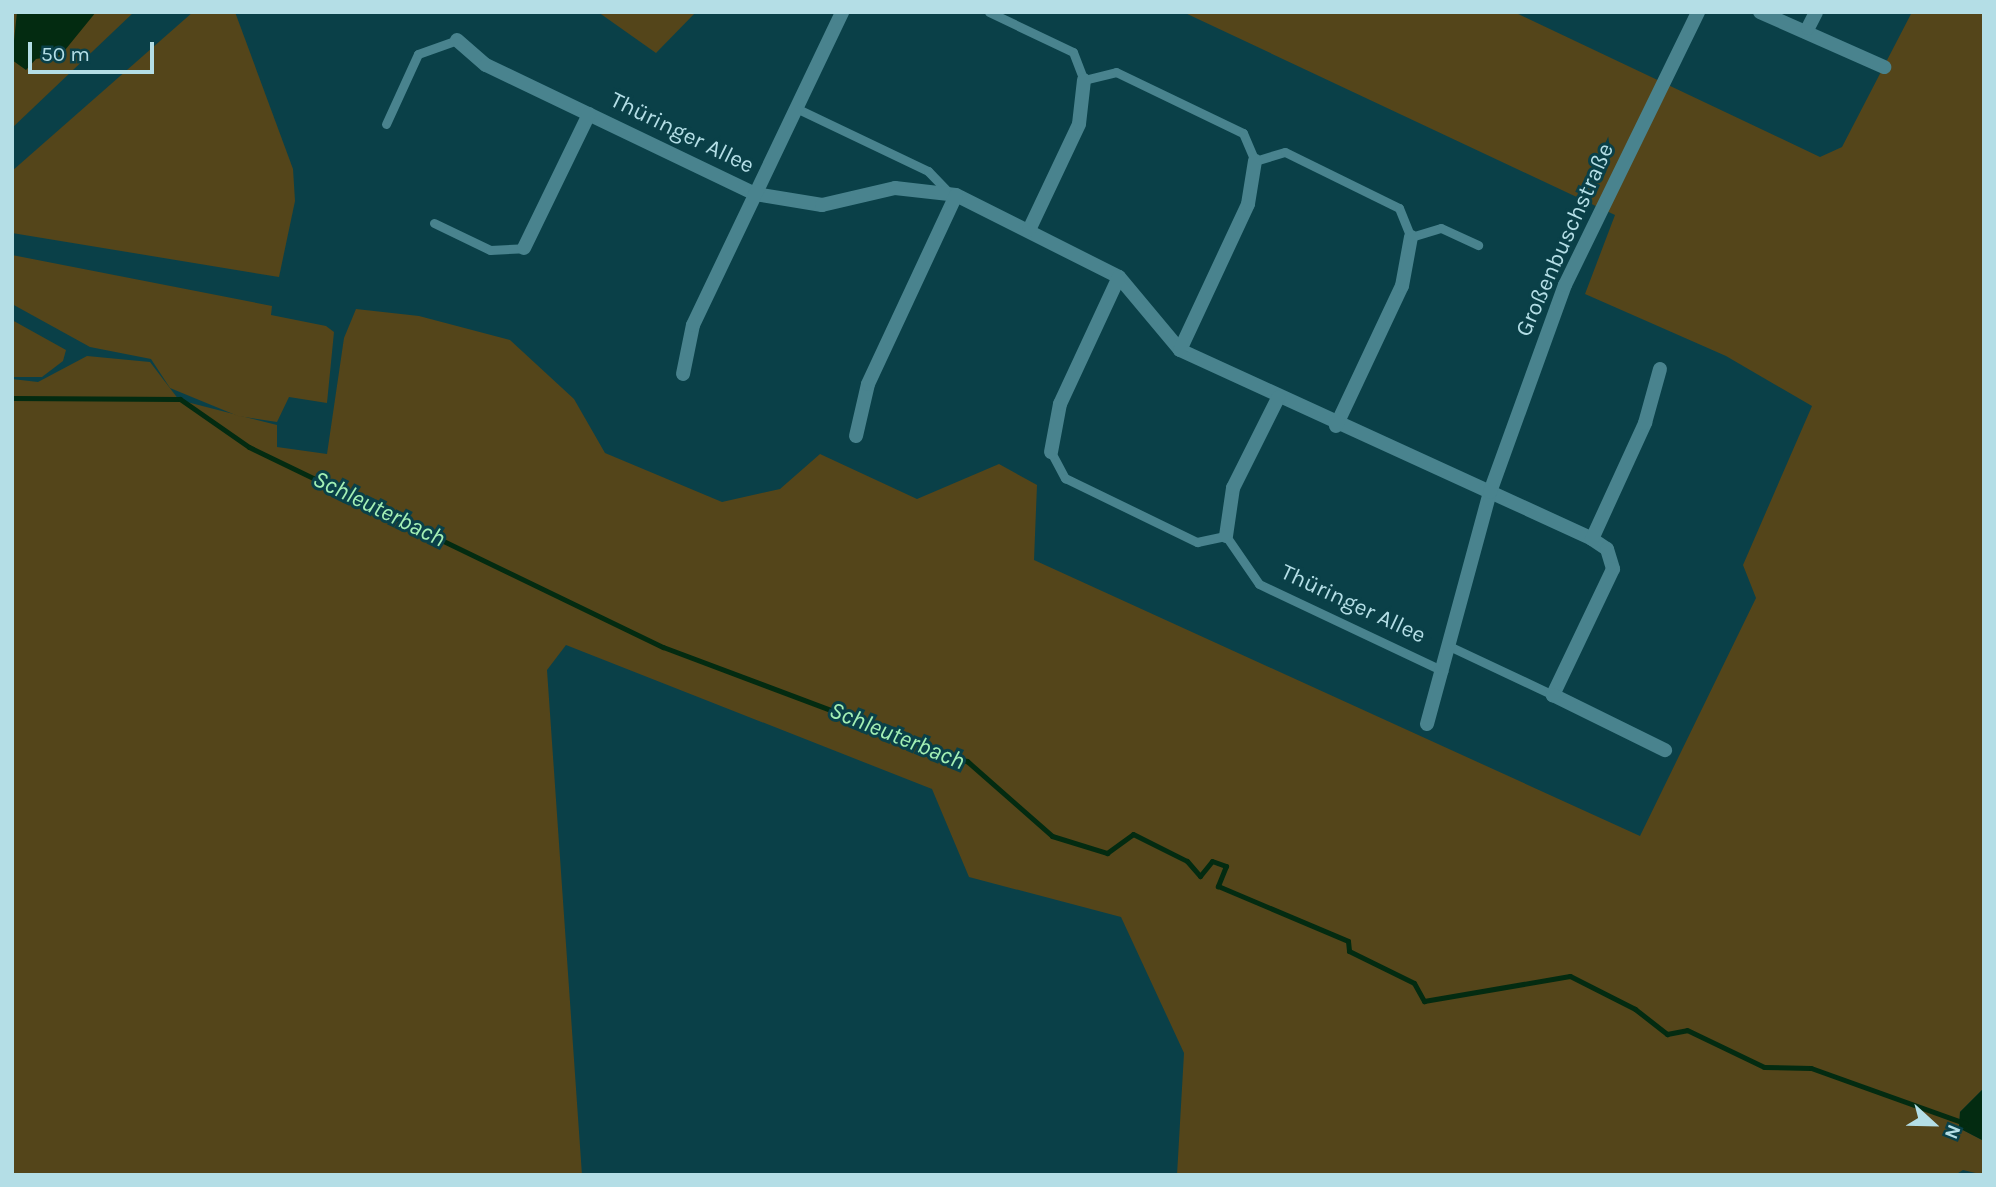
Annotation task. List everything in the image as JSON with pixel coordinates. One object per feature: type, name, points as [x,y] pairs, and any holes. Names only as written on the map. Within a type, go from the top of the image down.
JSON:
[{"type":"street","name":"Thüringer Allee","points":[[683,374],[692,325],[798,109],[842,12]]},
{"type":"street","name":"Großenbuschstraße","points":[[1427,724],[1490,492],[1571,272],[1698,12]]},
{"type":"street","points":[[1760,12],[1796,31],[1808,28],[1884,67]]},
{"type":"street","points":[[1808,28],[1816,12]]},
{"type":"street","name":"Thüringer Allee","points":[[457,40],[486,65],[755,194],[822,205],[895,188],[952,194],[1119,277],[1180,350],[1336,426],[1490,492]]},
{"type":"street","points":[[1029,230],[1079,124],[1084,80]]},
{"type":"street","name":"Thüringer Allee","points":[[524,248],[589,114]]},
{"type":"street","points":[[1180,350],[1248,204],[1255,161]]},
{"type":"street","points":[[856,436],[868,384],[952,194]]},
{"type":"street","points":[[1336,426],[1402,286],[1411,237]]},
{"type":"street","points":[[1051,453],[1060,404],[1119,277]]},
{"type":"street","points":[[1592,539],[1645,423],[1660,369]]},
{"type":"street","points":[[1226,536],[1233,488],[1278,398]]},
{"type":"street","points":[[1490,492],[1592,539],[1606,549],[1613,569],[1553,695],[1665,750]]},
{"type":"lane","points":[[989,12],[1073,52],[1084,80],[1116,72],[1243,133],[1255,161],[1285,152],[1399,208],[1411,237],[1441,228],[1478,245]]},
{"type":"lane","points":[[386,124],[418,54],[457,40]]},
{"type":"lane","name":"Thüringer Allee","points":[[798,109],[928,171],[952,194]]},
{"type":"lane","points":[[433,223],[490,250],[524,248]]},
{"type":"lane","points":[[1051,453],[1065,478],[1197,542],[1226,536]]},
{"type":"lane","name":"Thüringer Allee","points":[[1226,536],[1259,584],[1443,671]]},
{"type":"lane","points":[[1450,646],[1553,695]]},
{"type":"shaded area","points":[[12,12],[134,12],[12,128]]},
{"type":"shaded area","points":[[17,12],[96,12],[61,55],[36,59],[26,70],[12,60]]},
{"type":"shaded area","points":[[193,12],[235,12],[293,169],[295,201],[279,277],[12,233],[12,171]]},
{"type":"shaded area","points":[[598,12],[696,12],[656,53]]},
{"type":"shaded area","points":[[1183,12],[1514,12],[1820,157],[1842,147],[1912,12],[1984,12],[1984,1088],[1960,1112],[1959,1128],[1984,1141],[1984,1175],[1963,1170],[1955,1175],[1177,1175],[1184,1053],[1121,917],[969,877],[932,789],[566,645],[547,670],[582,1175],[12,1175],[12,379],[38,382],[87,356],[150,362],[179,400],[277,425],[277,447],[327,454],[344,338],[356,309],[419,316],[510,340],[574,399],[605,453],[722,502],[780,489],[820,454],[917,499],[999,464],[1037,485],[1034,560],[1640,836],[1756,598],[1743,565],[1812,406],[1726,356],[1585,294],[1615,215]]},
{"type":"shaded area","points":[[12,255],[272,306],[271,315],[326,326],[334,332],[327,403],[289,397],[277,422],[238,416],[170,388],[151,359],[90,347],[12,304]]},
{"type":"shaded area","points":[[12,320],[66,350],[63,361],[42,377],[12,377]]},
{"type":"shaded area","points":[[1984,1088],[1984,1141],[1959,1128],[1960,1112]]},
{"type":"waterway","name":"Schleuterbach","points":[[12,398],[180,399],[249,447],[663,647],[967,761],[1052,836],[1107,853],[1133,834],[1187,861],[1200,876],[1212,861],[1226,866],[1218,886],[1348,941],[1349,951],[1414,983],[1424,1001],[1570,976],[1635,1009],[1667,1034],[1687,1030],[1764,1067],[1811,1068],[1965,1123]]}]
